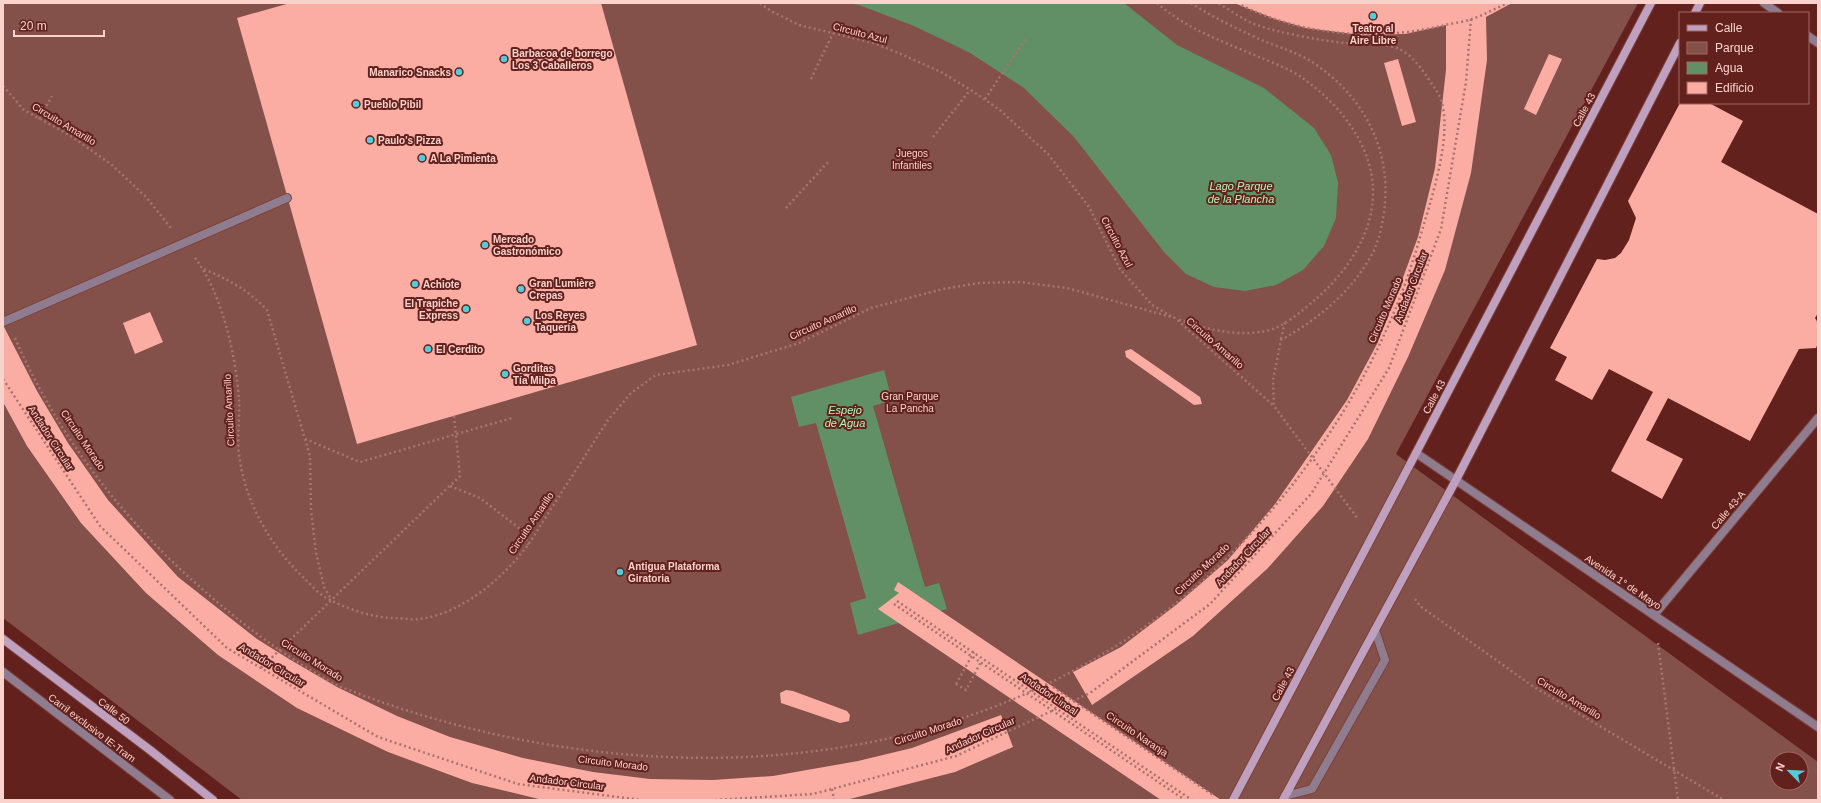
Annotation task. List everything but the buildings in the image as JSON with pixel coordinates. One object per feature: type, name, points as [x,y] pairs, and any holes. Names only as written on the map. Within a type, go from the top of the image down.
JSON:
[{"type":"main road","name":"Calle 43","points":[[1233,800],[1651,3]]},
{"type":"main road","points":[[1696,12],[1700,3]]},
{"type":"main road","points":[[1284,798],[1456,480],[1679,44]]},
{"type":"main road","name":"Calle 50","points":[[3,639],[150,750],[213,800]]},
{"type":"street","points":[[1764,3],[1777,12]]},
{"type":"street","points":[[1809,37],[1818,43]]},
{"type":"street","points":[[5,321],[287,198]]},
{"type":"street","name":"Calle 43-A","points":[[1654,615],[1818,418]]},
{"type":"street","name":"Avenida 1° de Mayo","points":[[1416,453],[1818,727]]},
{"type":"street","points":[[1284,798],[1312,789],[1384,660],[1375,630]]},
{"type":"street","name":"Carril exclusivo IE-Tram","points":[[3,672],[170,800]]},
{"type":"path","name":"Circuito Azul","points":[[760,3],[799,26],[874,44],[901,54],[940,72],[984,99],[1000,111],[1048,154],[1089,207],[1120,269],[1152,305],[1175,318],[1199,327],[1226,333],[1267,331],[1294,318],[1333,285],[1345,269],[1363,237],[1370,217],[1373,193],[1366,154],[1354,132],[1341,113],[1326,96],[1300,77],[1272,63],[1205,34],[1170,15],[1157,3]]},
{"type":"path","points":[[1191,3],[1256,38],[1285,48],[1318,66],[1346,90],[1367,118],[1377,139],[1384,163],[1386,194],[1381,235],[1368,262],[1344,292],[1322,313],[1299,330],[1281,340]]},
{"type":"path","name":"Circuito Morado","points":[[1115,650],[1152,624],[1203,582],[1259,526],[1313,458],[1349,402],[1385,334],[1413,262],[1442,155],[1445,124],[1442,98],[1411,57],[1398,48],[1339,42],[1255,24],[1218,3]]},
{"type":"path","points":[[1237,3],[1253,12],[1306,28],[1361,35],[1417,32],[1471,19],[1508,3]]},
{"type":"path","name":"Andador Circular","points":[[715,800],[813,794],[956,756],[1090,693],[1210,604],[1311,494],[1389,368],[1441,229],[1466,82],[1471,19]]},
{"type":"path","points":[[811,79],[833,34]]},
{"type":"path","points":[[984,99],[1026,38]]},
{"type":"path","name":"Circuito Amarillo","points":[[3,86],[24,110],[71,136],[112,165],[146,197],[203,268],[222,312],[234,356],[238,399],[240,460],[248,497],[262,525],[291,566],[324,597],[356,610],[385,618],[419,618],[450,610],[494,582],[514,564],[528,545],[608,420],[631,393],[656,375],[728,365],[799,343],[871,308],[943,289],[978,283],[1020,282],[1067,288],[1175,318],[1274,406],[1358,519]]},
{"type":"path","points":[[932,137],[970,90]]},
{"type":"path","points":[[39,119],[52,96]]},
{"type":"path","points":[[786,208],[828,161]]},
{"type":"path","points":[[203,268],[228,280],[253,295],[267,310],[310,456],[311,509],[316,553],[324,587],[331,600]]},
{"type":"path","name":"Circuito Morado","points":[[5,321],[52,410],[89,466],[130,518],[181,571],[225,610],[280,650],[336,685],[369,701]]},
{"type":"path","points":[[1274,406],[1273,380],[1285,322]]},
{"type":"path","name":"Andador Circular","points":[[3,379],[100,526],[227,648],[378,737],[518,784],[641,800]]},
{"type":"path","points":[[261,668],[460,476],[454,416]]},
{"type":"path","points":[[305,439],[360,462],[512,418]]},
{"type":"path","points":[[450,486],[480,498],[524,532],[528,545]]},
{"type":"path","name":"Circuito Amarillo","points":[[1414,598],[1420,606],[1534,687],[1724,800]]},
{"type":"path","name":"Andador Lineal","points":[[897,601],[1192,800]]},
{"type":"path","points":[[894,604],[1185,800]]},
{"type":"path","points":[[1658,643],[1678,800]]},
{"type":"path","points":[[974,652],[956,684],[966,690],[981,662]]},
{"type":"path","points":[[1048,690],[1059,683]]},
{"type":"path","name":"Circuito Naranja","points":[[1053,687],[1211,794]]},
{"type":"path","points":[[1026,700],[1044,692]]},
{"type":"path","points":[[832,789],[834,800]]},
{"type":"green space","name":"Gran Parque La Pancha","points":[[3,3],[1638,3],[1396,454],[1803,751],[1769,751],[1769,791],[1809,791],[1809,755],[1818,762],[1818,800],[242,800],[3,618]]},
{"type":"water","name":"Lago Parque de la Plancha","points":[[848,3],[1124,3],[1177,45],[1264,88],[1314,128],[1331,155],[1338,183],[1336,218],[1324,246],[1303,270],[1276,285],[1245,291],[1214,287],[1186,274],[1164,252],[1074,137],[1024,88],[970,53],[954,45],[914,26],[859,5]]},
{"type":"water","name":"Espejo de Agua","points":[[884,370],[892,400],[873,406],[925,587],[939,583],[947,609],[858,635],[850,603],[866,598],[816,423],[799,427],[791,397]]},
{"type":"place","name":"Teatro al Aire Libre","points":[[1373,16]]},
{"type":"place","name":"Barbacoa de borrego Los 3 Caballeros","points":[[504,59]]},
{"type":"place","name":"Manarico Snacks","points":[[459,72]]},
{"type":"place","name":"Pueblo Pibil","points":[[356,104]]},
{"type":"place","name":"Paulo's Pizza","points":[[370,140]]},
{"type":"place","name":"A La Pimienta","points":[[422,158]]},
{"type":"place","name":"Mercado Gastronómico","points":[[485,245]]},
{"type":"place","name":"Achiote","points":[[415,284]]},
{"type":"place","name":"Gran Lumière Crepas","points":[[521,289]]},
{"type":"place","name":"El Trapiche Express","points":[[466,309]]},
{"type":"place","name":"Los Reyes Taquería","points":[[527,321]]},
{"type":"place","name":"El Cerdito","points":[[428,349]]},
{"type":"place","name":"Gorditas Tía Milpa","points":[[505,374]]},
{"type":"place","name":"Antigua Plataforma Giratoria","points":[[620,572]]},
{"type":"park label","name":"Juegos Infantiles","points":[[912,158]]}]
